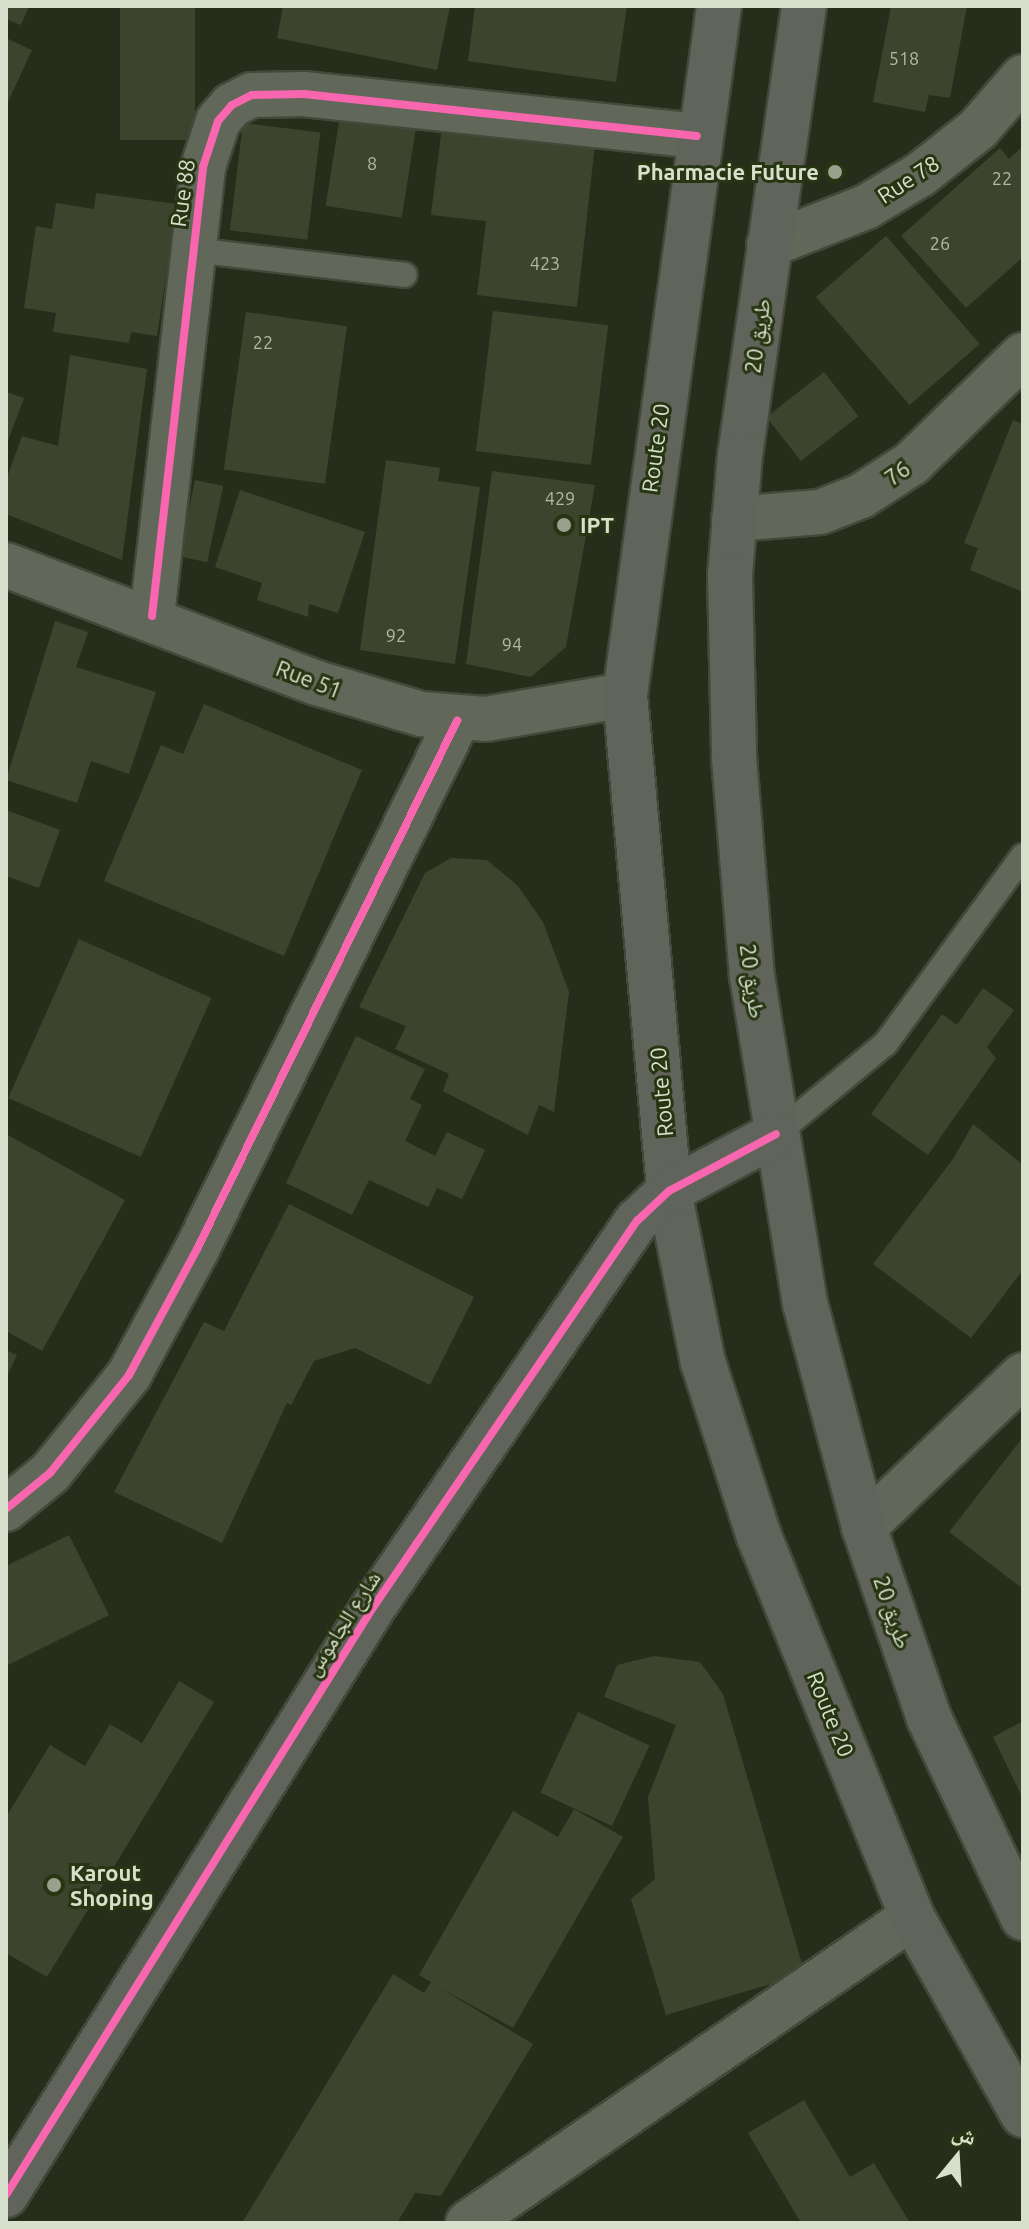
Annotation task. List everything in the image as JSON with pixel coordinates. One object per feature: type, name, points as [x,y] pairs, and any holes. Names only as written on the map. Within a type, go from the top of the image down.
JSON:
[{"type":"main road","name":"Route 20","points":[[719,6],[697,136],[625,695],[669,1191],[703,1362],[759,1536],[912,1917],[1023,2115]]},
{"type":"main road","name":"طريق 20","points":[[804,6],[734,519],[730,654],[742,887],[776,1134],[805,1303],[864,1527],[929,1718],[1023,1918]]},
{"type":"main road","name":"شارع الجاموس","points":[[6,2195],[372,1609],[637,1221],[669,1191],[776,1134]]},
{"type":"street","name":"Rue 78","points":[[769,245],[866,207],[921,174],[978,129],[1023,77]]},
{"type":"street","name":"Rue 88","points":[[152,616],[207,147],[232,105],[252,95],[304,94],[697,136]]},
{"type":"street","name":"76","points":[[734,519],[820,512],[861,496],[912,463],[1023,355]]},
{"type":"street","name":"Rue 51","points":[[6,565],[152,616],[330,688],[457,721],[625,695]]},
{"type":"street","points":[[6,1509],[50,1473],[129,1375],[204,1235],[457,721]]},
{"type":"street","points":[[864,1527],[1023,1375]]},
{"type":"street","points":[[468,2223],[912,1917]]},
{"type":"lane","points":[[193,250],[405,275]]},
{"type":"lane","points":[[776,1134],[886,1043],[1023,856]]},
{"type":"building","points":[[6,6],[29,6],[21,25],[6,19]]},
{"type":"building","points":[[120,6],[195,6],[195,140],[120,140]]},
{"type":"building","points":[[283,6],[450,6],[437,70],[277,38]]},
{"type":"building","points":[[475,6],[627,6],[616,82],[468,61]]},
{"type":"building","points":[[891,6],[967,6],[950,98],[929,95],[925,112],[873,102]]},
{"type":"building","points":[[6,38],[32,50],[6,106]]},
{"type":"building","points":[[341,109],[417,121],[402,218],[326,206]]},
{"type":"building","points":[[243,123],[320,133],[307,240],[230,230]]},
{"type":"building","points":[[442,127],[595,144],[577,307],[477,295],[486,221],[431,215]]},
{"type":"building","points":[[1023,146],[1023,257],[966,308],[901,236],[1000,148],[1009,159]]},
{"type":"building","points":[[96,193],[177,204],[157,336],[131,332],[129,343],[53,332],[56,313],[24,308],[36,226],[52,229],[56,203],[94,209]]},
{"type":"building","points":[[886,236],[980,344],[910,405],[816,297]]},
{"type":"building","points":[[493,311],[608,325],[591,465],[476,451]]},
{"type":"building","points":[[246,312],[347,326],[325,484],[224,469]]},
{"type":"building","points":[[70,355],[147,369],[122,560],[6,514],[6,480],[22,436],[58,446]]},
{"type":"building","points":[[824,372],[858,416],[801,461],[766,417]]},
{"type":"building","points":[[6,392],[24,398],[6,446]]},
{"type":"building","points":[[1013,420],[1023,424],[1023,592],[970,570],[978,548],[964,543]]},
{"type":"building","points":[[386,460],[440,468],[438,481],[480,487],[455,664],[360,650]]},
{"type":"building","points":[[492,471],[595,485],[566,647],[531,677],[466,664]]},
{"type":"building","points":[[195,480],[223,486],[207,562],[179,556]]},
{"type":"building","points":[[240,490],[365,532],[338,613],[309,604],[308,617],[257,600],[262,583],[215,567]]},
{"type":"building","points":[[55,621],[88,632],[76,667],[156,692],[129,774],[91,761],[77,803],[6,780]]},
{"type":"building","points":[[204,704],[362,770],[284,956],[104,881],[161,745],[183,754]]},
{"type":"building","points":[[6,810],[60,830],[39,888],[6,876]]},
{"type":"building","points":[[451,858],[487,860],[518,886],[543,922],[569,992],[554,1112],[539,1105],[528,1135],[443,1091],[449,1074],[395,1049],[406,1026],[359,1007],[425,873]]},
{"type":"building","points":[[79,939],[211,998],[141,1157],[8,1098]]},
{"type":"building","points":[[983,988],[1014,1010],[987,1047],[996,1058],[928,1155],[871,1114],[942,1014],[957,1025]]},
{"type":"building","points":[[356,1036],[425,1069],[410,1099],[422,1105],[405,1141],[435,1156],[447,1132],[485,1150],[462,1199],[437,1188],[428,1207],[369,1180],[352,1215],[286,1183]]},
{"type":"building","points":[[973,1124],[1023,1165],[1023,1270],[971,1338],[873,1264],[953,1159]]},
{"type":"building","points":[[6,1134],[125,1200],[42,1351],[6,1331]]},
{"type":"building","points":[[289,1204],[474,1297],[430,1385],[355,1348],[314,1361],[291,1405],[287,1403],[222,1543],[114,1492],[204,1322],[224,1331]]},
{"type":"building","points":[[6,1350],[17,1355],[6,1378]]},
{"type":"building","points":[[1023,1437],[1023,1589],[949,1532]]},
{"type":"building","points":[[69,1535],[109,1615],[6,1666],[6,1566]]},
{"type":"building","points":[[654,1656],[700,1662],[723,1694],[805,1974],[666,2015],[631,1899],[655,1879],[648,1797],[676,1725],[604,1697],[617,1665]]},
{"type":"building","name":"Karout Shoping","points":[[179,1681],[214,1702],[47,1977],[6,1953],[6,1817],[50,1745],[85,1766],[110,1724],[142,1743]]},
{"type":"building","points":[[578,1712],[650,1745],[612,1826],[540,1793]]},
{"type":"building","points":[[1023,1721],[1023,1799],[993,1737]]},
{"type":"building","points":[[574,1809],[623,1837],[513,2028],[440,1988],[533,2044],[441,2196],[415,2193],[397,2223],[242,2223],[393,1974],[424,1993],[431,1982],[419,1975],[513,1811],[558,1837]]},
{"type":"building","points":[[804,2100],[850,2177],[874,2163],[910,2223],[801,2223],[748,2133]]},
{"type":"cycle path","points":[[152,616],[203,167],[218,121],[232,105],[252,95],[304,94],[697,136]]},
{"type":"cycle path","points":[[6,1509],[50,1473],[129,1375],[197,1249],[457,721]]},
{"type":"cycle path","points":[[6,2195],[372,1609],[637,1221],[669,1191],[776,1134]]},
{"type":"place","name":"Pharmacie Future","points":[[835,172]]},
{"type":"place","name":"IPT","points":[[564,525]]},
{"type":"place","name":"Karout Shoping","points":[[54,1885]]}]
